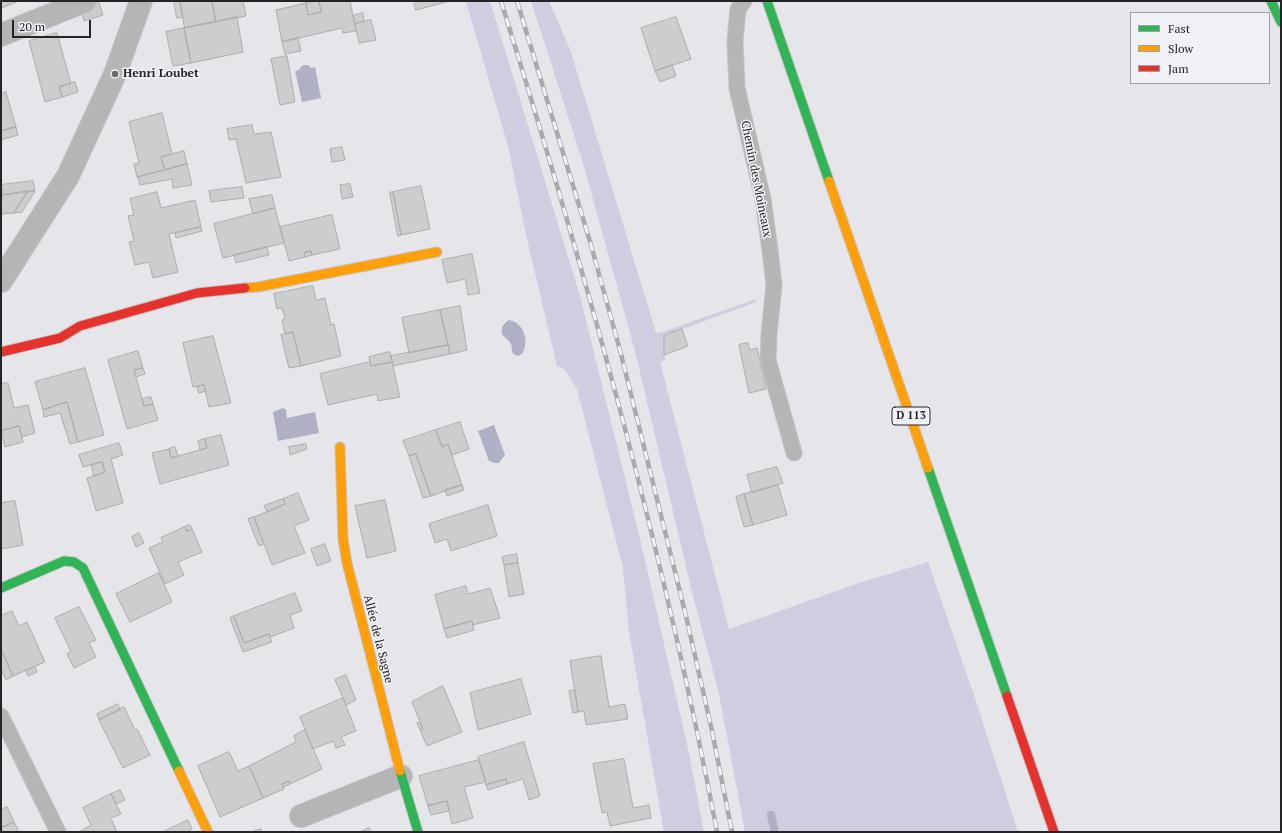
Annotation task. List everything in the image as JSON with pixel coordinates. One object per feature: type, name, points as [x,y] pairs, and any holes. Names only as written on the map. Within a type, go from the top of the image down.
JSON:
[{"type":"main road","name":"D 113","points":[[767,1],[1054,832]]},
{"type":"main road","points":[[1271,1],[1281,22]]},
{"type":"main road","points":[[1,352],[60,338],[80,326],[197,293],[258,288],[437,252]]},
{"type":"main road","name":"Allée de la Sagne","points":[[340,448],[343,539],[347,563],[401,776],[418,832]]},
{"type":"main road","points":[[1,588],[64,561],[78,563],[83,568],[208,832]]},
{"type":"street","points":[[1,35],[85,1]]},
{"type":"street","points":[[1,281],[68,176],[115,74],[141,1]]},
{"type":"street","points":[[301,816],[401,776]]},
{"type":"lane","name":"Chemin des Moineaux","points":[[744,1],[738,9],[735,41],[737,88],[763,199],[774,285],[768,334],[768,360],[794,453]]},
{"type":"lane","points":[[1,716],[58,832]]},
{"type":"shaded area","points":[[466,1],[490,1],[580,296],[640,539],[689,753],[704,832],[664,832],[629,632],[623,568],[577,389],[564,369],[557,366],[527,239],[508,146]]},
{"type":"shaded area","points":[[531,1],[549,1],[571,52],[656,333],[660,333],[756,299],[756,302],[664,336],[665,360],[660,362],[729,629],[859,583],[928,562],[975,698],[1018,832],[745,832],[719,694],[693,596],[635,351],[583,163]]},
{"type":"shaded area","points":[[304,65],[308,65],[311,68],[315,67],[321,98],[302,102],[295,71],[299,70]]},
{"type":"shaded area","points":[[509,320],[516,323],[521,328],[526,341],[523,353],[519,355],[513,354],[511,344],[502,334],[503,326]]},
{"type":"shaded area","points":[[283,408],[286,410],[287,418],[315,412],[319,433],[278,441],[273,412]]},
{"type":"shaded area","points":[[494,425],[505,455],[499,463],[489,461],[478,431]]},
{"type":"building","points":[[1,1],[19,1],[1,8]]},
{"type":"building","points":[[174,1],[180,1],[183,17],[177,18]]},
{"type":"building","points":[[180,1],[212,1],[216,22],[185,28]]},
{"type":"building","points":[[212,1],[243,1],[246,16],[216,22]]},
{"type":"building","points":[[319,1],[350,1],[356,31],[343,33],[342,28],[282,42],[276,10],[306,3],[308,15],[321,12]]},
{"type":"building","points":[[319,1],[321,12],[308,15],[306,3]]},
{"type":"building","points":[[414,1],[446,1],[446,2],[416,10]]},
{"type":"building","points":[[99,3],[103,15],[84,21],[81,9]]},
{"type":"building","points":[[363,13],[364,21],[355,24],[353,16]]},
{"type":"building","points":[[237,17],[243,52],[191,63],[184,28]]},
{"type":"building","points":[[676,17],[691,59],[655,71],[641,28]]},
{"type":"building","points":[[371,20],[376,40],[359,43],[355,24]]},
{"type":"building","points":[[184,28],[191,63],[173,66],[166,32]]},
{"type":"building","points":[[57,33],[71,84],[59,87],[62,97],[45,102],[29,41]]},
{"type":"building","points":[[298,38],[301,51],[285,54],[282,42]]},
{"type":"building","points":[[287,56],[295,102],[280,105],[271,59]]},
{"type":"building","points":[[672,65],[676,76],[660,82],[655,71]]},
{"type":"building","points":[[75,82],[78,92],[62,97],[59,87]]},
{"type":"building","points":[[6,92],[16,127],[1,131],[1,94]]},
{"type":"building","points":[[162,113],[172,154],[161,157],[165,170],[137,177],[134,164],[139,163],[129,122]]},
{"type":"building","points":[[252,125],[254,134],[271,132],[281,177],[246,183],[236,139],[229,140],[227,129]]},
{"type":"building","points":[[16,127],[18,135],[1,140],[1,131]]},
{"type":"building","points":[[342,147],[345,160],[332,162],[330,149]]},
{"type":"building","points":[[184,151],[187,164],[165,170],[161,157]]},
{"type":"building","points":[[187,164],[192,185],[173,188],[172,179],[140,185],[138,177]]},
{"type":"building","points":[[33,181],[35,191],[3,195],[1,185]]},
{"type":"building","points":[[350,184],[353,197],[342,199],[340,185]]},
{"type":"building","points":[[421,186],[430,229],[401,235],[393,192]]},
{"type":"building","points":[[242,187],[244,198],[211,202],[209,191]]},
{"type":"building","points":[[28,191],[35,191],[22,212],[14,213]]},
{"type":"building","points":[[28,191],[14,213],[1,214],[1,202],[3,195]]},
{"type":"building","points":[[157,192],[161,208],[195,200],[201,227],[169,234],[178,272],[153,278],[149,262],[135,265],[129,242],[134,241],[128,216],[134,215],[130,199]]},
{"type":"building","points":[[390,192],[393,192],[401,235],[398,236]]},
{"type":"building","points":[[272,195],[275,208],[253,214],[249,199]]},
{"type":"building","points":[[275,208],[284,243],[223,258],[214,224]]},
{"type":"building","points":[[332,215],[340,249],[312,255],[311,251],[304,253],[305,257],[289,261],[280,227]]},
{"type":"building","points":[[201,227],[202,231],[176,238],[175,233]]},
{"type":"building","points":[[267,247],[269,255],[236,263],[234,255]]},
{"type":"building","points":[[311,251],[312,255],[305,257],[304,253]]},
{"type":"building","points":[[472,254],[480,293],[468,295],[465,279],[447,283],[442,260]]},
{"type":"building","points":[[313,286],[316,300],[325,298],[331,325],[334,324],[341,356],[301,366],[293,332],[285,334],[282,320],[285,319],[282,308],[277,309],[274,294]]},
{"type":"building","points":[[460,306],[467,350],[450,354],[440,310]]},
{"type":"building","points":[[440,310],[448,345],[409,353],[402,318]]},
{"type":"building","points":[[682,329],[688,346],[664,355],[664,336]]},
{"type":"building","points":[[293,332],[301,366],[289,368],[281,335]]},
{"type":"building","points":[[213,336],[231,403],[209,407],[204,385],[193,387],[183,343]]},
{"type":"building","points":[[748,343],[750,350],[757,348],[766,389],[749,393],[739,345]]},
{"type":"building","points":[[448,345],[450,354],[393,366],[391,356]]},
{"type":"building","points":[[138,351],[143,368],[134,370],[144,406],[153,404],[158,420],[127,429],[108,360]]},
{"type":"building","points":[[390,352],[392,362],[371,366],[369,357]]},
{"type":"building","points":[[370,362],[371,366],[392,362],[400,397],[378,401],[377,394],[328,405],[320,374]]},
{"type":"building","points":[[85,368],[104,435],[78,442],[67,402],[43,410],[35,382]]},
{"type":"building","points":[[143,368],[145,374],[136,377],[134,370]]},
{"type":"building","points":[[8,383],[14,408],[28,405],[35,433],[22,437],[19,426],[1,431],[1,384]]},
{"type":"building","points":[[204,385],[205,391],[199,393],[197,387]]},
{"type":"building","points":[[151,397],[153,404],[144,406],[142,399]]},
{"type":"building","points":[[67,402],[78,442],[70,444],[60,413],[44,417],[43,410]]},
{"type":"building","points":[[460,422],[469,449],[452,455],[448,444],[442,447],[436,430]]},
{"type":"building","points":[[19,426],[23,442],[5,447],[1,431]]},
{"type":"building","points":[[436,430],[442,447],[448,444],[462,485],[431,496],[416,454],[409,456],[403,441]]},
{"type":"building","points":[[221,435],[229,465],[160,484],[152,453],[169,449],[171,458],[207,448],[205,439]]},
{"type":"building","points":[[205,439],[207,448],[200,450],[198,441]]},
{"type":"building","points":[[119,443],[123,455],[111,459],[123,503],[96,511],[87,478],[105,472],[102,462],[83,467],[79,455]]},
{"type":"building","points":[[306,444],[307,449],[290,455],[289,447]]},
{"type":"building","points":[[175,447],[178,456],[171,458],[169,449]]},
{"type":"building","points":[[416,454],[431,496],[423,498],[409,456]]},
{"type":"building","points":[[102,462],[105,472],[94,476],[91,465]]},
{"type":"building","points":[[777,467],[783,483],[752,493],[747,475]]},
{"type":"building","points":[[462,485],[464,490],[447,496],[445,490]]},
{"type":"building","points":[[778,485],[787,515],[753,525],[744,494]]},
{"type":"building","points":[[298,493],[309,520],[294,526],[305,553],[272,565],[254,517],[285,504],[283,499]]},
{"type":"building","points":[[744,494],[753,525],[744,527],[736,497]]},
{"type":"building","points":[[283,499],[285,504],[267,512],[264,506]]},
{"type":"building","points":[[385,500],[396,551],[367,558],[355,506]]},
{"type":"building","points":[[15,501],[23,545],[1,549],[1,503]]},
{"type":"building","points":[[488,505],[497,536],[451,551],[447,539],[435,543],[429,524]]},
{"type":"building","points":[[254,517],[264,544],[259,546],[248,519]]},
{"type":"building","points":[[190,525],[192,529],[187,531],[185,527]]},
{"type":"building","points":[[185,527],[187,531],[192,529],[202,552],[178,562],[184,575],[165,584],[149,548],[163,542],[161,538]]},
{"type":"building","points":[[139,533],[144,543],[136,547],[132,537]]},
{"type":"building","points":[[325,544],[331,561],[317,566],[311,549]]},
{"type":"building","points":[[517,554],[518,563],[504,565],[502,557]]},
{"type":"building","points":[[518,563],[524,594],[509,597],[504,565]]},
{"type":"building","points":[[159,573],[172,602],[130,622],[116,594]]},
{"type":"building","points":[[466,586],[468,594],[490,588],[500,618],[473,625],[472,621],[444,629],[435,595]]},
{"type":"building","points":[[295,593],[302,611],[290,615],[294,628],[270,637],[269,634],[244,643],[234,616]]},
{"type":"building","points":[[79,607],[96,640],[89,643],[96,657],[74,668],[67,654],[71,652],[55,618]]},
{"type":"building","points":[[12,611],[19,626],[27,622],[45,662],[13,676],[1,649],[1,616]]},
{"type":"building","points":[[234,616],[244,643],[269,634],[272,642],[243,652],[230,618]]},
{"type":"building","points":[[472,621],[474,630],[447,638],[444,629]]},
{"type":"building","points":[[1,649],[13,676],[6,680],[1,669]]},
{"type":"building","points":[[601,656],[609,707],[625,704],[628,719],[586,725],[584,711],[578,712],[570,661]]},
{"type":"building","points":[[35,667],[37,672],[28,676],[26,671]]},
{"type":"building","points":[[346,675],[356,700],[346,705],[335,680]]},
{"type":"building","points":[[521,679],[531,714],[478,730],[470,693]]},
{"type":"building","points":[[443,686],[462,732],[427,746],[420,730],[423,729],[412,702]]},
{"type":"building","points":[[575,690],[578,712],[573,713],[569,691]]},
{"type":"building","points":[[343,698],[356,731],[341,737],[345,745],[336,748],[333,741],[313,749],[300,717]]},
{"type":"building","points":[[118,704],[120,710],[99,720],[97,714]]},
{"type":"building","points":[[124,707],[135,730],[137,729],[150,755],[123,768],[99,720]]},
{"type":"building","points":[[420,722],[423,729],[420,730],[417,723]]},
{"type":"building","points":[[305,730],[322,769],[290,784],[289,781],[282,784],[284,789],[263,798],[249,766],[296,742],[294,736]]},
{"type":"building","points":[[524,742],[540,796],[529,800],[523,779],[507,784],[506,779],[486,785],[478,757]]},
{"type":"building","points":[[229,752],[238,771],[249,766],[263,798],[220,817],[198,766]]},
{"type":"building","points":[[624,759],[633,808],[649,805],[651,818],[610,826],[607,812],[602,813],[593,764]]},
{"type":"building","points":[[479,760],[486,782],[464,787],[473,818],[452,824],[447,801],[428,806],[419,776]]},
{"type":"building","points":[[506,779],[507,784],[488,790],[486,785]]},
{"type":"building","points":[[289,781],[290,784],[283,787],[282,784]]},
{"type":"building","points":[[120,790],[125,800],[116,804],[111,794]]},
{"type":"building","points":[[111,794],[121,814],[111,818],[117,832],[79,832],[91,825],[83,808]]},
{"type":"building","points":[[447,801],[449,811],[431,815],[428,806]]},
{"type":"building","points":[[7,807],[14,822],[1,828],[1,810]]},
{"type":"building","points":[[188,820],[192,829],[188,831],[189,832],[163,832]]},
{"type":"building","points":[[14,822],[19,832],[3,832],[1,828]]},
{"type":"building","points":[[369,828],[371,832],[360,832]]},
{"type":"building","points":[[261,829],[262,832],[252,832]]},
{"type":"waterway","points":[[771,815],[775,832]]},
{"type":"railway","points":[[501,1],[563,206],[621,414],[673,622],[717,832]]},
{"type":"railway","points":[[517,1],[591,245],[621,354],[686,616],[712,731],[732,832]]},
{"type":"traffic: fast","points":[[767,1],[829,181]]},
{"type":"traffic: fast","points":[[1271,1],[1281,22]]},
{"type":"traffic: fast","points":[[928,468],[1007,696]]},
{"type":"traffic: fast","points":[[1,588],[64,561],[74,562],[83,568],[179,771]]},
{"type":"traffic: fast","points":[[400,771],[418,832]]},
{"type":"traffic: slow","points":[[829,181],[928,468]]},
{"type":"traffic: slow","points":[[245,288],[258,287],[437,252]]},
{"type":"traffic: slow","points":[[340,447],[343,539],[347,563],[400,771]]},
{"type":"traffic: slow","points":[[179,771],[208,832]]},
{"type":"traffic: jam","points":[[1,352],[60,338],[80,326],[197,293],[245,288]]},
{"type":"traffic: jam","points":[[1007,696],[1054,832]]},
{"type":"place","name":"Henri Loubet","points":[[115,74]]}]
